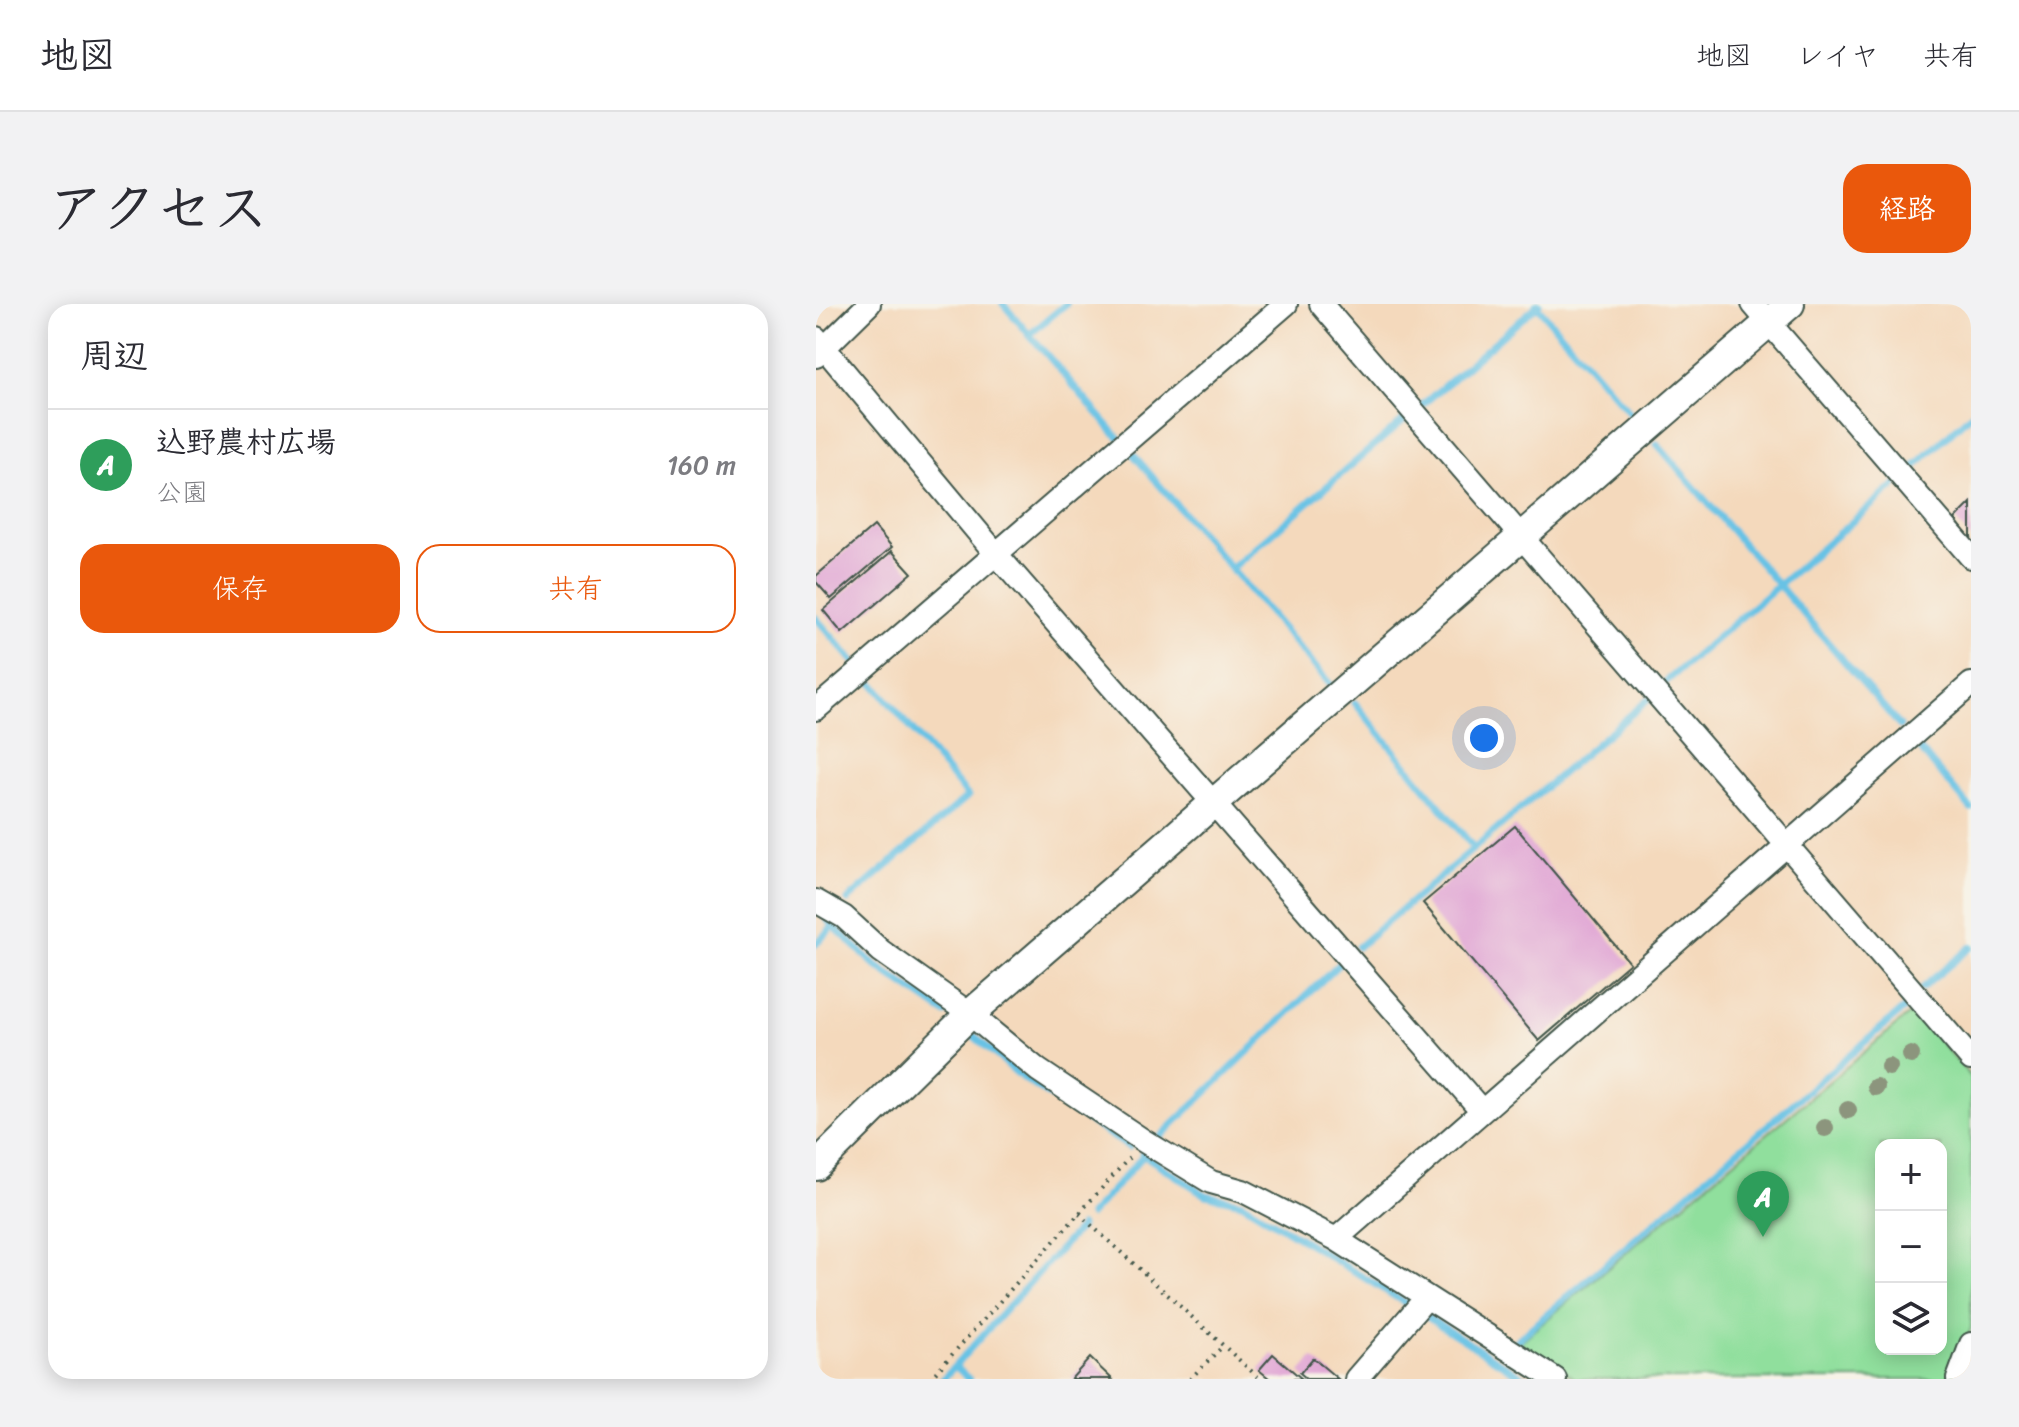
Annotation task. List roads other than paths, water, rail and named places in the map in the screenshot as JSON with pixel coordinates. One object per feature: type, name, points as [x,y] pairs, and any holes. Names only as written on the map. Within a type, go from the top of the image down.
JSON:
[{"type":"street","points":[[869,304],[819,347],[1482,1111]]},
{"type":"street","points":[[816,709],[1286,304]]},
{"type":"street","points":[[1321,304],[1971,1059]]},
{"type":"street","points":[[816,1166],[970,1014],[1520,535],[1761,314],[1790,304]]},
{"type":"street","points":[[1761,314],[1971,557]]},
{"type":"street","points":[[1336,1239],[1971,684]]},
{"type":"street","points":[[816,901],[844,917],[881,951],[970,1014],[1038,1070],[1144,1141],[1211,1182],[1243,1191],[1336,1239],[1555,1379]]},
{"type":"street","points":[[1356,1379],[1427,1297]]},
{"type":"street","points":[[1958,1379],[1971,1344]]},
{"type":"waterway","points":[[1003,304],[1118,437]]},
{"type":"waterway","points":[[1029,335],[1066,304]]},
{"type":"waterway","points":[[1421,406],[1539,304]]},
{"type":"waterway","points":[[1536,305],[1634,418]]},
{"type":"waterway","points":[[1911,470],[1971,414]]},
{"type":"waterway","points":[[1231,569],[1405,419]]},
{"type":"waterway","points":[[1657,444],[1900,726]]},
{"type":"waterway","points":[[1132,453],[1330,684]]},
{"type":"waterway","points":[[1661,686],[1895,485]]},
{"type":"waterway","points":[[816,618],[854,662]]},
{"type":"waterway","points":[[848,900],[968,796],[871,681]]},
{"type":"waterway","points":[[1358,947],[1649,699]]},
{"type":"waterway","points":[[1355,703],[1474,848]]},
{"type":"waterway","points":[[1919,748],[1971,809]]},
{"type":"waterway","points":[[828,921],[876,966],[945,1013]]},
{"type":"waterway","points":[[816,944],[833,926]]},
{"type":"waterway","points":[[1922,988],[1971,947]]},
{"type":"waterway","points":[[1159,1138],[1339,964]]},
{"type":"waterway","points":[[1516,1341],[1907,1006]]},
{"type":"waterway","points":[[969,1032],[1024,1079],[1129,1147]]},
{"type":"waterway","points":[[1142,1154],[1206,1195],[1242,1203],[1407,1304]]},
{"type":"waterway","points":[[1090,1215],[1144,1155]]},
{"type":"waterway","points":[[943,1379],[1081,1226]]},
{"type":"waterway","points":[[1424,1315],[1526,1379]]},
{"type":"waterway","points":[[955,1366],[969,1379]]},
{"type":"place","name":"込野農村広場","points":[[1763,1237]]}]
